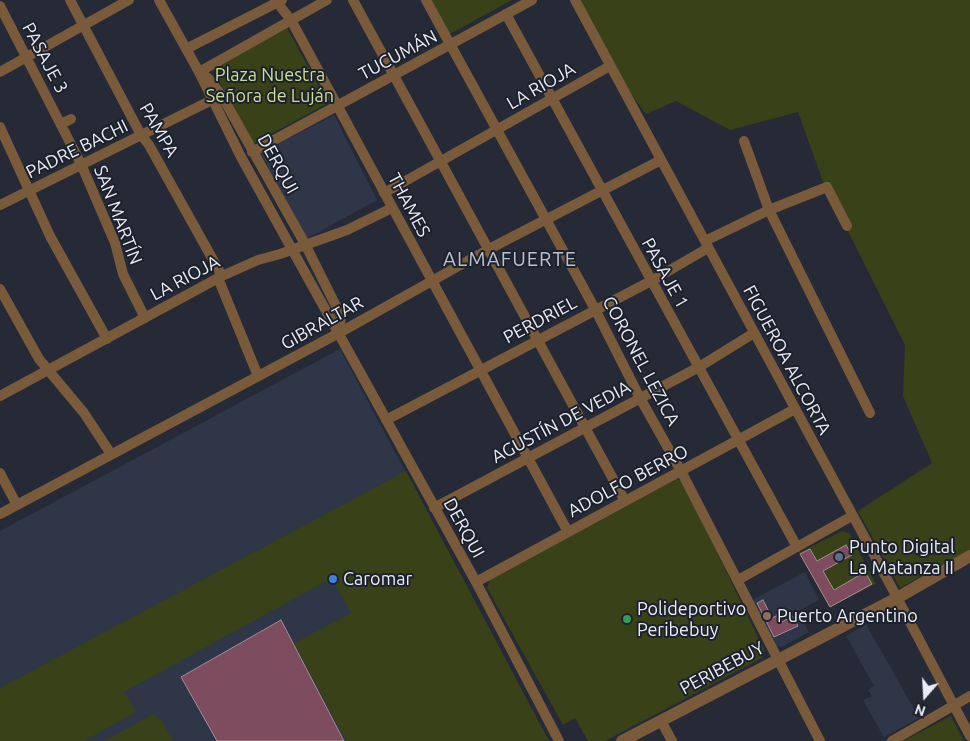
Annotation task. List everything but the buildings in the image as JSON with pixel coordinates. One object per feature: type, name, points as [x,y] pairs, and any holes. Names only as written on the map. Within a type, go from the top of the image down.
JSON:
[{"type":"street","name":"PAMPA","points":[[70,0],[141,136],[149,145],[220,277],[258,376]]},
{"type":"street","points":[[0,72],[129,0]]},
{"type":"street","name":"DERQUI","points":[[159,0],[292,250],[476,582],[559,741]]},
{"type":"street","points":[[199,72],[328,0]]},
{"type":"street","points":[[353,0],[625,501]]},
{"type":"street","name":"CORONEL LEZICA","points":[[426,0],[595,309],[640,398],[681,470],[738,580],[776,659],[820,741]]},
{"type":"street","name":"TUCUMÁN","points":[[252,152],[532,0]]},
{"type":"street","name":"FIGUEROA ALCORTA","points":[[575,0],[970,736]]},
{"type":"street","points":[[186,49],[278,1]]},
{"type":"street","name":"THAMES","points":[[278,1],[291,20],[568,532]]},
{"type":"street","name":"PASAJE 3","points":[[0,6],[27,58],[66,122]]},
{"type":"street","name":"PASAJE 1","points":[[506,14],[797,547]]},
{"type":"street","name":"LA RIOJA","points":[[384,193],[610,66]]},
{"type":"street","name":"DERQUI","points":[[199,72],[209,79],[222,96],[304,244],[342,316],[339,333]]},
{"type":"street","name":"PADRE BACHI","points":[[0,205],[222,96]]},
{"type":"street","name":"SAN MARTÍN","points":[[66,122],[81,164],[115,242],[123,274],[145,318]]},
{"type":"street","points":[[0,128],[28,191],[107,339]]},
{"type":"street","points":[[744,141],[769,210],[870,413]]},
{"type":"street","name":"GIBRALTAR","points":[[0,514],[339,333],[489,249],[660,160]]},
{"type":"street","name":"PERDRIEL","points":[[386,420],[651,280],[706,244],[769,210],[827,187],[847,226]]},
{"type":"street","name":"LA RIOJA","points":[[0,396],[220,277],[258,260],[347,230],[392,208]]},
{"type":"street","points":[[0,289],[33,349],[84,413],[111,454]]},
{"type":"street","name":"AGUSTÍN DE VEDIA","points":[[434,508],[699,367],[754,333]]},
{"type":"street","name":"ADOLFO BERRO","points":[[476,582],[796,409]]},
{"type":"street","points":[[0,473],[17,505]]},
{"type":"street","points":[[738,580],[852,516]]},
{"type":"street","name":"PERIBEBUY","points":[[622,741],[776,659],[897,598],[970,556]]},
{"type":"street","points":[[892,741],[970,696]]},
{"type":"street","points":[[661,721],[672,741]]},
{"type":"shaded area","points":[[334,115],[377,200],[306,239],[261,153]]},
{"type":"shaded area","points":[[340,349],[549,741],[0,741],[0,531]]},
{"type":"shaded area","points":[[805,572],[819,600],[798,611],[809,632],[782,647],[777,646],[752,600]]},
{"type":"shaded area","points":[[866,624],[919,718],[884,737],[863,700],[872,696],[868,690],[874,686],[846,636]]},
{"type":"green space","points":[[429,0],[512,0],[448,35]]},
{"type":"green space","points":[[575,0],[970,0],[970,550],[900,588],[858,511],[932,463],[903,396],[905,345],[822,179],[798,112],[730,130],[676,101],[646,114],[610,66]]},
{"type":"green space","name":"Plaza Nuestra Señora de Luján","points":[[287,28],[328,103],[253,144],[212,68]]},
{"type":"green space","name":"Caromar","points":[[406,471],[549,741],[346,741],[294,643],[351,613],[332,578],[124,692],[136,712],[84,741],[0,741],[0,688]]},
{"type":"green space","name":"Polideportivo Peribebuy","points":[[677,479],[683,481],[764,650],[762,658],[605,741],[588,741],[575,718],[563,725],[487,588],[490,580]]},
{"type":"green space","points":[[842,531],[849,533],[876,584],[830,607],[799,553]]},
{"type":"green space","points":[[153,714],[162,721],[173,741],[104,741]]},
{"type":"green space","points":[[951,716],[964,741],[903,741]]},
{"type":"place","name":"Punto Digital La Matanza II","points":[[839,557]]},
{"type":"place","name":"Caromar","points":[[333,579]]},
{"type":"place","name":"Puerto Argentino","points":[[767,616]]},
{"type":"place","name":"Polideportivo Peribebuy","points":[[627,619]]},
{"type":"district","name":"ALMAFUERTE","points":[[510,259]]}]
